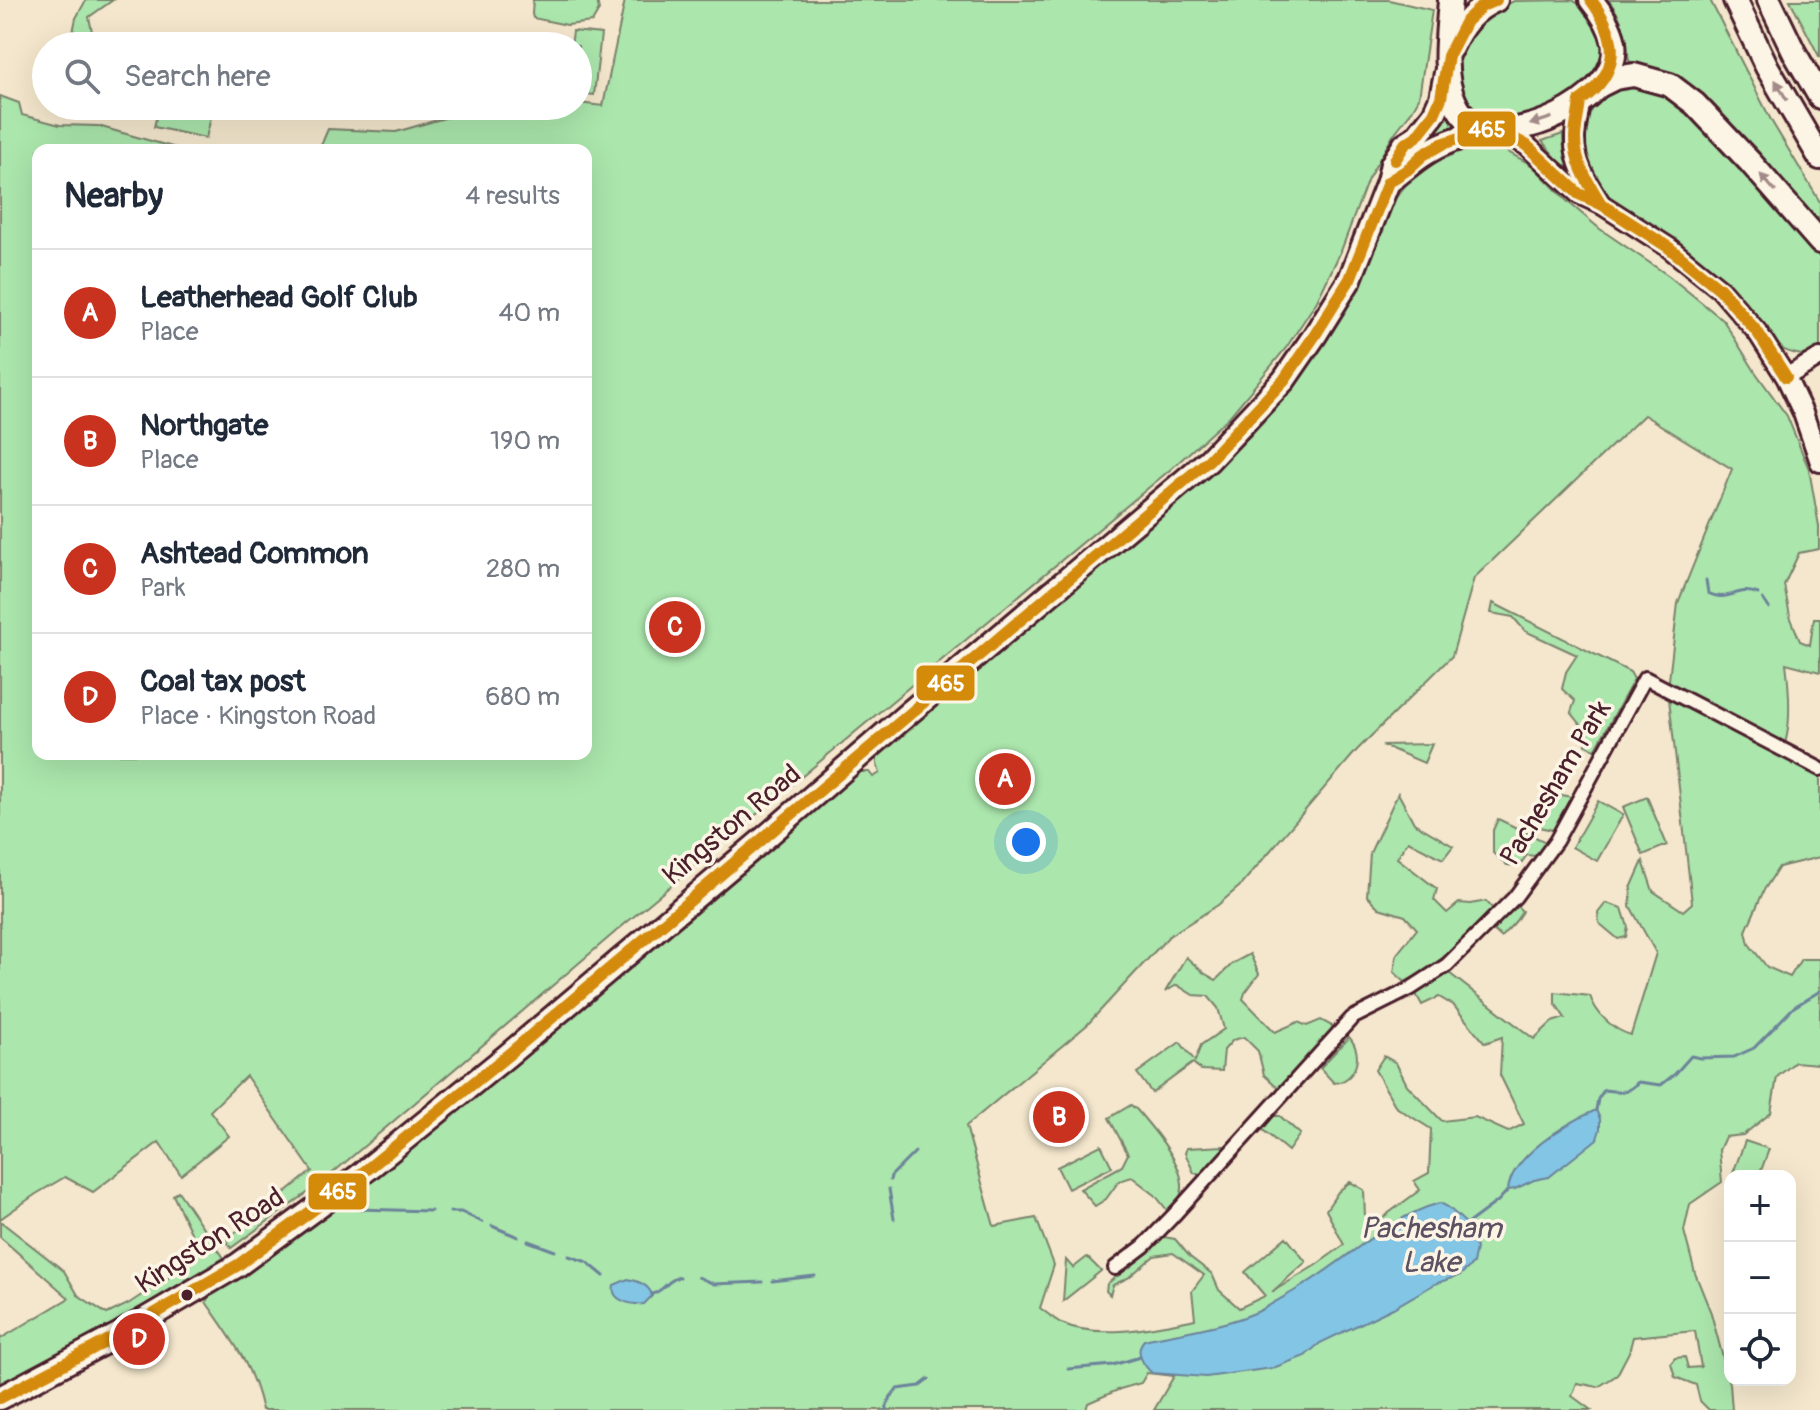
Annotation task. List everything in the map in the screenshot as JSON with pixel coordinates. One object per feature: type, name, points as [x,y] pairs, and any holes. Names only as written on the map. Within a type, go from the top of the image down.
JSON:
[{"type":"highway","points":[[1405,144],[1426,111],[1435,86],[1443,0]]},
{"type":"highway","points":[[1450,0],[1447,65],[1450,92],[1465,118],[1493,130]]},
{"type":"highway","points":[[1447,65],[1466,21],[1482,6],[1496,0]]},
{"type":"highway","points":[[1591,0],[1607,24],[1614,45],[1612,63],[1599,86]]},
{"type":"highway","points":[[1735,0],[1767,67],[1820,158]]},
{"type":"highway","points":[[1769,0],[1820,97]]},
{"type":"highway","name":"Kingston Road","points":[[0,1398],[127,1330],[238,1265],[359,1176],[508,1055],[1209,460],[1284,380],[1350,279],[1388,182],[1392,164],[1405,144],[1416,137],[1434,114],[1441,98],[1447,65]]},
{"type":"highway","points":[[1388,182],[1442,144],[1547,120],[1568,111],[1599,86],[1615,78],[1634,75],[1670,85],[1695,104],[1820,242]]},
{"type":"main road","points":[[1580,101],[1576,157],[1601,204]]},
{"type":"main road","points":[[1493,130],[1526,145],[1579,194],[1601,204],[1668,247],[1720,289],[1758,333],[1786,377],[1803,413],[1820,462]]},
{"type":"main road","points":[[1786,377],[1820,357]]},
{"type":"street","name":"Pachesham Park","points":[[1115,1268],[1144,1246],[1164,1225],[1352,1018],[1410,989],[1447,965],[1515,897],[1556,841],[1645,678],[1820,769]]},
{"type":"green space","points":[[86,0],[113,0],[89,17],[92,32],[73,32],[76,18]]},
{"type":"green space","points":[[533,0],[597,0],[599,10],[592,22],[567,25],[533,18]]},
{"type":"green space","points":[[625,0],[1389,0],[1432,10],[1419,98],[1368,179],[1341,251],[1317,301],[1286,348],[1229,417],[1171,469],[620,928],[321,1183],[231,1248],[226,1240],[312,1171],[246,1076],[210,1111],[229,1136],[181,1175],[159,1142],[93,1192],[65,1177],[0,1219],[0,96],[19,103],[22,115],[32,120],[60,125],[98,126],[162,144],[32,144],[32,760],[592,760],[592,144],[322,144],[328,129],[396,132],[437,120],[592,120],[592,105],[603,106]]},
{"type":"green space","points":[[1572,0],[1589,14],[1601,36],[1601,59],[1596,73],[1587,84],[1561,102],[1531,113],[1494,118],[1471,109],[1453,82],[1460,36],[1486,14],[1514,1]]},
{"type":"green space","points":[[1608,0],[1710,0],[1772,122],[1820,202],[1820,218],[1808,214],[1662,74],[1629,61],[1621,21]]},
{"type":"green space","points":[[1790,0],[1820,0],[1820,58]]},
{"type":"green space","points":[[592,33],[601,34],[592,95]]},
{"type":"green space","points":[[1629,86],[1670,95],[1694,116],[1820,257],[1820,361],[1815,353],[1803,355],[1784,350],[1607,195],[1592,178],[1583,156],[1583,135],[1589,115],[1610,92]]},
{"type":"green space","points":[[1444,107],[1462,125],[1406,157]]},
{"type":"green space","points":[[156,120],[210,120],[206,138],[154,127]]},
{"type":"green space","points":[[1563,134],[1568,162],[1583,187],[1542,141]]},
{"type":"green space","points":[[1476,150],[1506,151],[1532,165],[1600,229],[1669,276],[1723,320],[1787,416],[1809,469],[1819,526],[1819,549],[1799,553],[1784,585],[1790,616],[1800,641],[1810,645],[1814,618],[1820,618],[1820,672],[1786,663],[1788,723],[1780,755],[1820,774],[1820,857],[1779,867],[1764,890],[1746,931],[1749,944],[1767,967],[1790,977],[1801,959],[1820,959],[1820,1062],[1795,1062],[1777,1077],[1771,1113],[1743,1135],[1725,1137],[1719,1150],[1722,1182],[1690,1204],[1684,1231],[1695,1273],[1711,1313],[1724,1362],[1724,1386],[1730,1386],[1732,1410],[1709,1410],[1700,1401],[1696,1385],[1675,1377],[1671,1363],[1675,1358],[1685,1357],[1688,1368],[1701,1367],[1695,1331],[1633,1337],[1617,1375],[1598,1387],[1577,1383],[1572,1396],[1591,1410],[1154,1410],[1174,1376],[1147,1373],[1141,1383],[1088,1403],[1086,1410],[262,1410],[247,1366],[206,1302],[210,1294],[277,1248],[857,772],[869,772],[873,777],[880,773],[877,754],[898,733],[1065,596],[1250,436],[1315,356],[1348,299],[1389,207],[1408,182],[1427,165],[1448,153]],"holes":[[[1644,415],[1732,469],[1678,603],[1669,699],[1692,903],[1683,911],[1653,891],[1643,861],[1631,888],[1630,906],[1656,953],[1631,1035],[1606,1020],[1590,996],[1555,992],[1555,1003],[1565,1018],[1552,1022],[1534,1039],[1449,973],[1416,994],[1422,1005],[1439,997],[1454,1006],[1485,1043],[1502,1037],[1500,1075],[1524,1124],[1508,1132],[1475,1117],[1442,1121],[1407,1085],[1396,1063],[1384,1056],[1375,1070],[1396,1107],[1431,1129],[1429,1173],[1414,1181],[1420,1190],[1375,1223],[1365,1218],[1364,1190],[1350,1182],[1338,1192],[1326,1210],[1344,1245],[1272,1292],[1306,1262],[1286,1237],[1245,1272],[1265,1296],[1239,1308],[1219,1290],[1212,1274],[1190,1257],[1175,1239],[1164,1237],[1107,1284],[1106,1291],[1110,1295],[1113,1285],[1128,1278],[1154,1256],[1173,1253],[1204,1275],[1192,1291],[1195,1319],[1128,1330],[1092,1331],[1061,1323],[1040,1308],[1054,1265],[1036,1218],[994,1226],[966,1126],[1087,1025],[1169,936],[1218,905],[1240,886],[1357,750],[1452,656],[1474,578]]]},
{"type":"green space","points":[[1493,603],[1630,672],[1634,679],[1595,750],[1586,745],[1586,731],[1571,712],[1575,701],[1562,689],[1566,672],[1577,655],[1525,631],[1513,617],[1491,613]]},
{"type":"green space","points":[[1432,744],[1424,763],[1382,745]]},
{"type":"green space","points":[[1398,793],[1414,823],[1453,846],[1443,859],[1408,841],[1397,858],[1437,889],[1434,900],[1447,913],[1459,903],[1486,901],[1494,910],[1452,950],[1405,982],[1394,972],[1397,954],[1417,929],[1405,916],[1379,908],[1367,896],[1370,853]]},
{"type":"green space","points":[[1557,794],[1571,797],[1553,830],[1539,827],[1533,815],[1540,797]]},
{"type":"green space","points":[[1647,797],[1667,845],[1643,855],[1623,807]]},
{"type":"green space","points":[[1598,801],[1623,815],[1597,861],[1572,847]]},
{"type":"green space","points":[[1498,819],[1546,842],[1535,856],[1527,855],[1519,866],[1507,865],[1493,853],[1493,830]]},
{"type":"green space","points":[[1606,903],[1622,908],[1628,927],[1626,937],[1618,939],[1599,923],[1598,913]]},
{"type":"green space","points":[[1516,905],[1522,911],[1501,937],[1491,928]]},
{"type":"green space","points":[[1250,954],[1259,974],[1243,999],[1275,1032],[1298,1022],[1307,1026],[1321,1020],[1334,1027],[1279,1088],[1264,1075],[1258,1051],[1244,1037],[1233,1040],[1224,1050],[1222,1071],[1201,1070],[1193,1063],[1152,1093],[1137,1073],[1180,1042],[1195,1061],[1201,1045],[1224,1029],[1218,1008],[1208,996],[1193,995],[1177,985],[1165,992],[1186,957],[1216,980],[1233,963]]},
{"type":"green space","points":[[1349,1037],[1356,1051],[1356,1065],[1348,1077],[1334,1083],[1320,1068]]},
{"type":"green space","points":[[1131,1105],[1158,1136],[1178,1168],[1181,1193],[1167,1210],[1155,1195],[1132,1177],[1119,1181],[1106,1199],[1095,1206],[1080,1189],[1122,1166],[1128,1154],[1109,1118]]},
{"type":"green space","points":[[1273,1116],[1280,1116],[1300,1134],[1288,1151],[1263,1130]]},
{"type":"green space","points":[[1745,1141],[1769,1149],[1761,1170],[1734,1170]]},
{"type":"green space","points":[[1101,1145],[1112,1167],[1068,1189],[1057,1167]]},
{"type":"green space","points":[[1224,1146],[1225,1149],[1200,1175],[1194,1173],[1185,1153],[1187,1148]]},
{"type":"green space","points":[[178,1191],[224,1258],[135,1316],[0,1388],[0,1339],[69,1298],[0,1237],[0,1221],[64,1271],[78,1295],[107,1314],[181,1269],[197,1245],[173,1195]]},
{"type":"green space","points":[[1087,1257],[1101,1271],[1063,1301],[1066,1260],[1073,1268]]},
{"type":"water","points":[[1596,1110],[1600,1119],[1597,1139],[1549,1177],[1508,1190],[1511,1177],[1519,1165],[1542,1142]]},
{"type":"water","name":"Pachesham Lake","points":[[1440,1203],[1467,1224],[1476,1248],[1473,1264],[1460,1275],[1435,1284],[1320,1343],[1305,1356],[1273,1368],[1206,1377],[1152,1373],[1143,1362],[1140,1349],[1144,1340],[1216,1325],[1257,1312],[1316,1277],[1402,1218]]},
{"type":"water","points":[[628,1279],[649,1289],[652,1296],[644,1304],[628,1303],[615,1295],[614,1285]]},
{"type":"waterway","points":[[1706,580],[1708,593],[1715,596],[1744,592],[1758,594]]},
{"type":"waterway","points":[[1763,599],[1769,608]]},
{"type":"waterway","points":[[1596,1110],[1604,1090],[1627,1090],[1638,1082],[1661,1085],[1691,1056],[1734,1057],[1754,1048],[1794,1007],[1820,991]]},
{"type":"waterway","points":[[890,1180],[915,1152]]},
{"type":"waterway","points":[[889,1189],[894,1219]]},
{"type":"waterway","points":[[1467,1224],[1508,1190]]},
{"type":"waterway","points":[[356,1209],[431,1211]]},
{"type":"waterway","points":[[450,1212],[461,1212],[482,1222]]},
{"type":"waterway","points":[[492,1226],[518,1237]]},
{"type":"waterway","points":[[528,1241],[555,1251]]},
{"type":"waterway","points":[[569,1256],[587,1262],[604,1276]]},
{"type":"waterway","points":[[772,1281],[815,1276]]},
{"type":"waterway","points":[[652,1294],[680,1277]]},
{"type":"waterway","points":[[698,1277],[714,1284],[762,1282]]},
{"type":"waterway","points":[[1068,1369],[1113,1365],[1140,1357]]},
{"type":"waterway","points":[[886,1410],[889,1399],[897,1389],[920,1386],[929,1379]]},
{"type":"transit line","name":"465","points":[[1395,160],[1405,144],[1416,137],[1434,114],[1441,98],[1448,56],[1466,21],[1482,6],[1496,0]]},
{"type":"transit line","name":"465","points":[[1591,0],[1607,28],[1612,54],[1603,78],[1580,101],[1575,139],[1580,165],[1601,204]]},
{"type":"transit line","name":"465","points":[[0,1398],[120,1334],[238,1265],[359,1176],[508,1055],[1209,460],[1284,380],[1315,335],[1350,279],[1388,182],[1442,144],[1487,129],[1498,130],[1526,145],[1579,194],[1601,204],[1668,247],[1720,289],[1758,333],[1786,377]]},
{"type":"place","name":"Ashtead Common","points":[[675,627]]},
{"type":"place","name":"Leatherhead Golf Club","points":[[1005,779]]},
{"type":"place","name":"Northgate","points":[[1059,1117]]},
{"type":"place","name":"Coal tax post","points":[[139,1339]]}]
